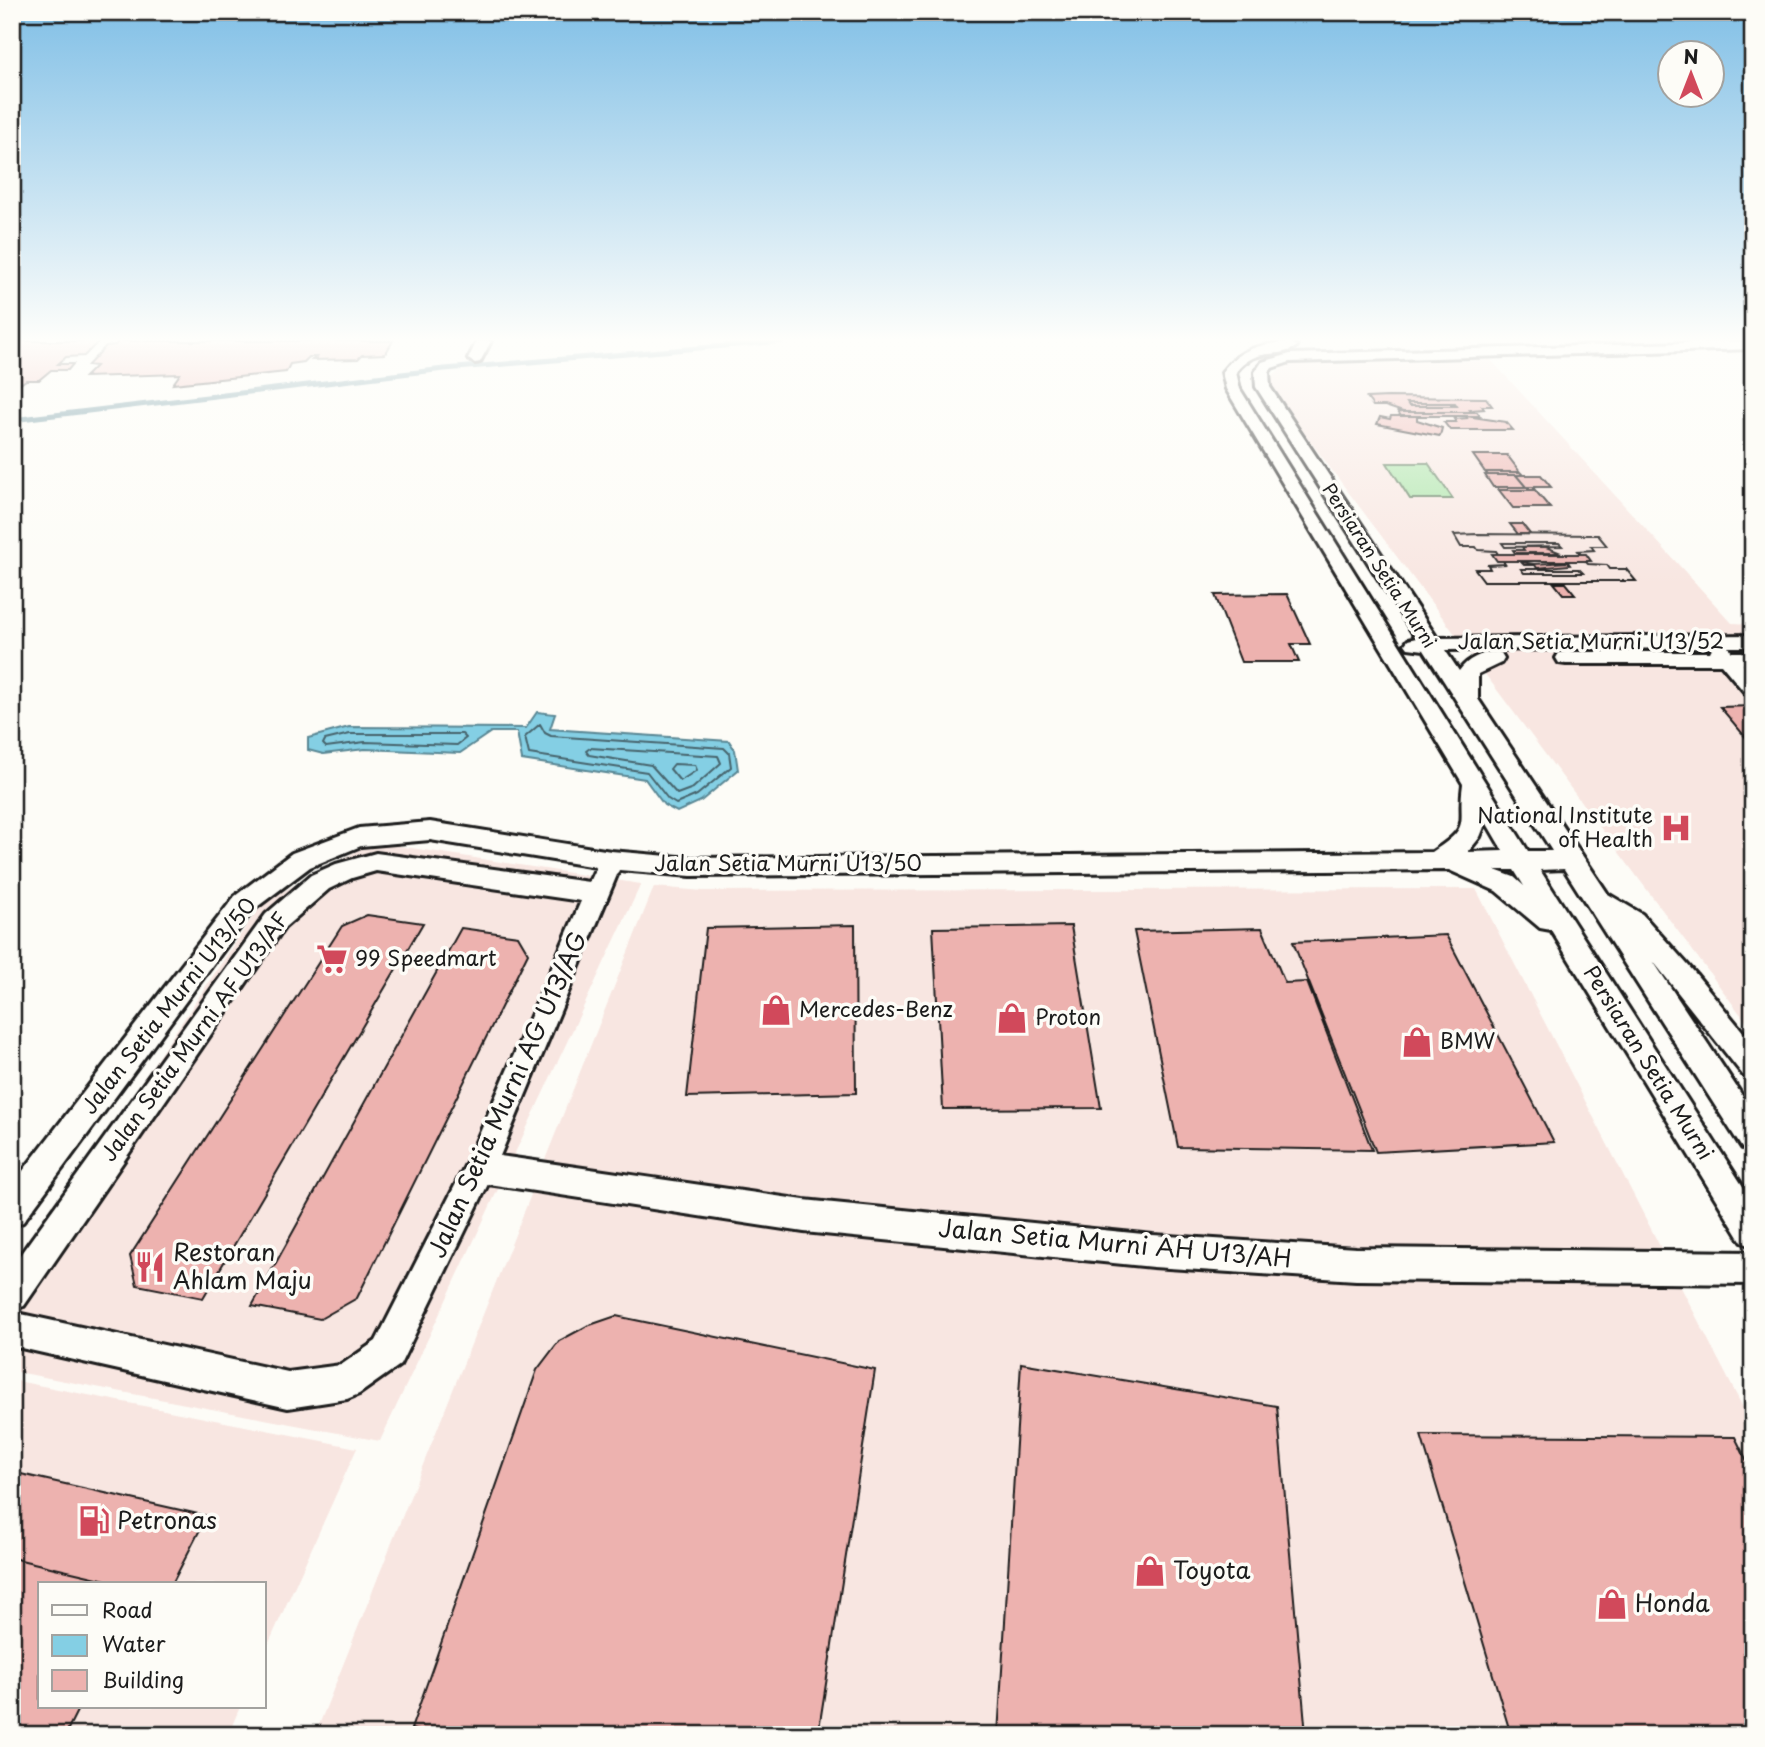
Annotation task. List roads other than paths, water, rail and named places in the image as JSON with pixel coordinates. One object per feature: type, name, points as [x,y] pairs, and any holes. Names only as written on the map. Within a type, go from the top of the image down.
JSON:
[{"type":"street","name":"Persiaran Setia Murni","points":[[1254,423],[1521,860],[1753,1231]]},
{"type":"street","name":"Persiaran Setia Murni","points":[[1286,423],[1753,1138]]},
{"type":"street","points":[[1408,612],[1491,650],[1468,669],[1465,679],[1468,705]]},
{"type":"street","name":"Jalan Setia Murni U13/52","points":[[1395,653],[1710,640],[1753,641]]},
{"type":"street","points":[[1710,640],[1753,689]]},
{"type":"street","name":"Jalan Setia Murni U13/52","points":[[1491,650],[1753,659]]},
{"type":"street","points":[[1437,860],[1463,845],[1473,834],[1477,818],[1471,775]]},
{"type":"street","name":"Jalan Setia Murni U13/50","points":[[12,1211],[243,903],[301,860],[359,837],[430,831],[611,860],[691,867],[1571,860]]},
{"type":"street","name":"Jalan Setia Murni AG U13/AG","points":[[12,1328],[288,1390],[347,1382],[387,1353],[480,1168],[611,860]]},
{"type":"street","points":[[1437,860],[1479,872],[1505,884],[1546,917],[1584,960]]},
{"type":"street","name":"Jalan Setia Murni AF U13/AF","points":[[12,1294],[275,921],[303,891],[341,869],[376,862],[597,893]]},
{"type":"street","points":[[1597,899],[1633,921],[1686,981],[1753,1066]]},
{"type":"street","name":"Jalan Setia Murni AH U13/AH","points":[[480,1168],[804,1216],[1153,1251],[1356,1264],[1753,1268]]},
{"type":"water","points":[[537,712],[555,714],[550,729],[729,741],[735,750],[738,770],[701,801],[677,812],[664,805],[645,779],[522,760],[517,732],[491,732],[460,753],[365,749],[323,754],[308,750],[308,738],[349,727],[526,728]]},
{"type":"place","name":"National Institute of Health","points":[[1676,828]]},
{"type":"place","name":"99 Speedmart","points":[[332,959]]},
{"type":"place","name":"Mercedes-Benz","points":[[776,1010]]},
{"type":"place","name":"Proton","points":[[1012,1018]]},
{"type":"place","name":"BMW","points":[[1417,1042]]},
{"type":"place","name":"Restoran Ahlam Maju","points":[[150,1267]]},
{"type":"place","name":"Petronas","points":[[94,1521]]},
{"type":"place","name":"Toyota","points":[[1150,1571]]},
{"type":"place","name":"Honda","points":[[1612,1604]]}]
